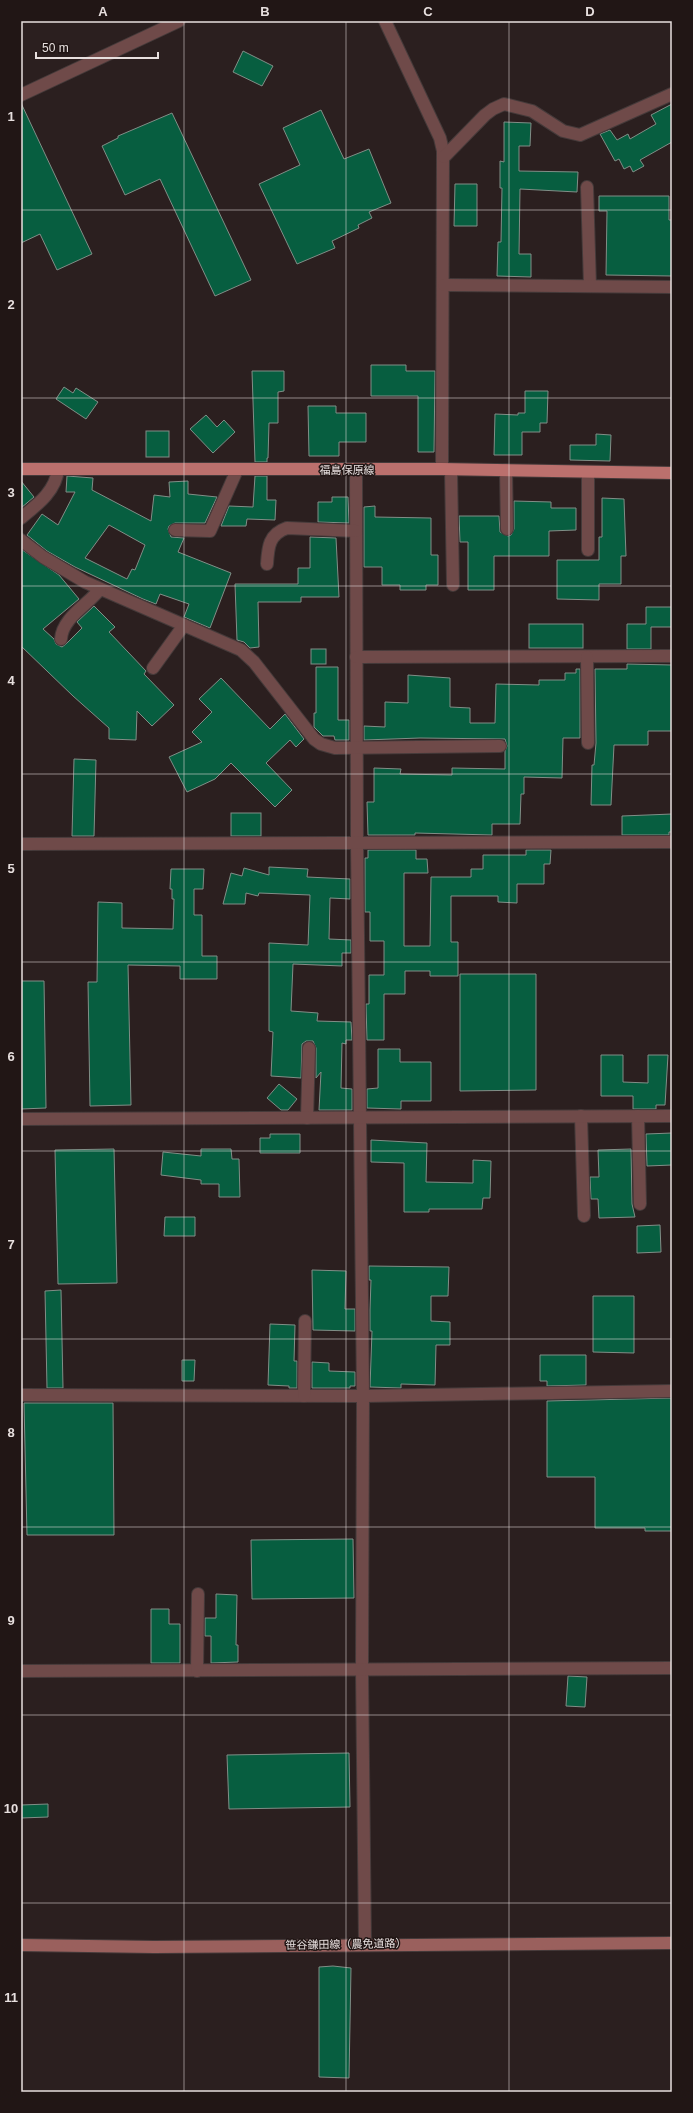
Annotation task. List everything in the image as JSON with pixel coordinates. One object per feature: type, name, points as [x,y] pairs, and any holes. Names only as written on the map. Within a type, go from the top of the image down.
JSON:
[{"type":"main road","name":"福島保原線","points":[[21,469],[447,469],[672,473]]},
{"type":"street","points":[[21,95],[179,21]]},
{"type":"street","points":[[385,21],[440,138],[444,157],[444,285],[447,469],[453,585]]},
{"type":"street","points":[[444,157],[485,115],[504,104],[532,112],[563,131],[580,135],[672,94]]},
{"type":"street","points":[[587,187],[590,286]]},
{"type":"street","points":[[444,285],[672,287]]},
{"type":"street","points":[[21,518],[40,504],[57,480],[58,469]]},
{"type":"street","points":[[174,530],[210,531],[237,470]]},
{"type":"street","points":[[356,470],[356,747],[363,1396],[362,1670],[366,1944]]},
{"type":"street","points":[[506,470],[507,528]]},
{"type":"street","points":[[588,472],[588,550]]},
{"type":"street","points":[[267,564],[270,542],[278,531],[287,528],[356,531]]},
{"type":"street","points":[[21,540],[42,557],[100,589],[235,646],[249,657],[318,743],[335,748],[500,746]]},
{"type":"street","points":[[61,638],[61,633],[68,622],[100,589]]},
{"type":"street","points":[[153,668],[184,625]]},
{"type":"street","points":[[587,656],[588,743]]},
{"type":"street","points":[[356,657],[672,656]]},
{"type":"street","points":[[21,844],[672,842]]},
{"type":"street","points":[[307,1118],[310,1048]]},
{"type":"street","points":[[581,1116],[584,1216]]},
{"type":"street","points":[[638,1116],[640,1204]]},
{"type":"street","points":[[21,1119],[672,1116]]},
{"type":"street","points":[[304,1396],[305,1321]]},
{"type":"street","points":[[21,1395],[363,1396],[672,1391]]},
{"type":"street","points":[[197,1671],[198,1594]]},
{"type":"street","points":[[21,1671],[672,1668]]},
{"type":"street","name":"笹谷鎌田線（農免道路）","points":[[21,1946],[154,1947],[366,1944],[672,1943]]},
{"type":"building","points":[[243,51],[273,66],[262,86],[233,72]]},
{"type":"building","points":[[21,103],[92,254],[57,270],[40,234],[21,243]]},
{"type":"building","points":[[672,104],[672,142],[640,160],[644,166],[633,172],[630,166],[624,169],[619,159],[615,161],[600,134],[610,130],[617,140],[628,134],[630,139],[656,124],[651,115]]},
{"type":"building","points":[[321,110],[344,159],[369,149],[391,203],[369,212],[372,218],[358,225],[359,228],[332,241],[335,248],[297,264],[259,184],[300,165],[283,128]]},
{"type":"building","points":[[172,113],[251,280],[215,296],[160,179],[125,195],[102,146],[118,138],[118,136]]},
{"type":"building","points":[[504,122],[531,123],[530,146],[519,146],[519,171],[578,172],[577,192],[520,189],[519,254],[531,254],[531,277],[497,276],[498,242],[501,242],[502,188],[500,188],[500,161],[504,162]]},
{"type":"building","points":[[455,184],[477,184],[477,226],[454,226]]},
{"type":"building","points":[[599,196],[669,196],[669,220],[672,220],[672,276],[606,275],[607,211],[599,211]]},
{"type":"building","points":[[371,365],[406,365],[406,371],[435,371],[434,452],[418,452],[418,396],[371,396]]},
{"type":"building","points":[[252,371],[284,371],[284,391],[278,392],[278,423],[269,423],[267,462],[255,462]]},
{"type":"building","points":[[64,387],[73,393],[76,388],[98,402],[86,419],[56,399]]},
{"type":"building","points":[[525,391],[548,391],[547,423],[540,423],[540,432],[522,432],[522,455],[494,455],[495,414],[518,415],[518,413],[525,413]]},
{"type":"building","points":[[308,406],[336,406],[336,413],[366,413],[366,442],[339,442],[339,456],[309,456]]},
{"type":"building","points":[[206,415],[217,427],[224,420],[235,432],[213,453],[190,429]]},
{"type":"building","points":[[146,431],[169,431],[169,457],[146,457]]},
{"type":"building","points":[[596,434],[611,435],[610,461],[570,460],[570,445],[596,445]]},
{"type":"building","points":[[67,476],[93,478],[92,490],[151,521],[154,495],[170,497],[169,482],[188,481],[188,494],[217,497],[205,523],[175,523],[169,526],[168,529],[171,537],[184,538],[178,552],[231,573],[210,628],[184,617],[189,604],[160,594],[156,604],[143,599],[75,567],[47,551],[27,535],[42,514],[58,525],[75,492],[66,492]],"holes":[[[109,525],[145,545],[135,570],[132,569],[127,579],[85,558]]]},
{"type":"building","points":[[255,476],[267,476],[267,500],[276,500],[275,520],[247,519],[246,526],[221,526],[229,506],[253,507]]},
{"type":"building","points":[[21,481],[34,497],[21,508]]},
{"type":"building","points":[[332,497],[348,497],[349,523],[318,522],[318,502],[332,502]]},
{"type":"building","points":[[602,498],[624,499],[626,556],[621,556],[621,584],[599,584],[599,600],[557,599],[557,560],[599,560],[599,537],[602,537]]},
{"type":"building","points":[[514,501],[551,502],[551,508],[576,508],[576,530],[549,531],[549,556],[494,556],[494,590],[468,590],[468,542],[460,542],[459,516],[499,516],[500,532],[508,536],[511,535],[514,529]]},
{"type":"building","points":[[375,506],[375,517],[431,518],[431,555],[438,555],[438,585],[426,585],[426,590],[400,590],[400,585],[382,585],[382,567],[364,567],[364,507]]},
{"type":"building","points":[[310,537],[336,538],[339,597],[301,597],[301,602],[258,602],[259,647],[250,648],[244,642],[237,640],[235,584],[298,584],[298,568],[310,568]]},
{"type":"building","points":[[21,549],[59,575],[79,599],[43,629],[54,639],[56,644],[62,647],[82,628],[77,622],[94,606],[115,627],[109,632],[146,671],[144,674],[174,705],[152,726],[137,711],[136,740],[109,739],[109,728],[21,646]]},
{"type":"building","points":[[646,607],[672,607],[672,627],[651,627],[651,649],[627,649],[627,624],[646,624]]},
{"type":"building","points":[[529,624],[583,624],[583,648],[529,648]]},
{"type":"building","points":[[311,649],[326,649],[326,664],[311,664]]},
{"type":"building","points":[[627,664],[672,665],[672,731],[648,731],[648,745],[614,745],[611,805],[591,805],[592,765],[594,765],[596,743],[595,669],[627,669]]},
{"type":"building","points":[[316,667],[338,667],[338,720],[349,720],[349,740],[335,740],[334,736],[323,736],[314,727],[314,713],[316,713]]},
{"type":"building","points":[[576,669],[580,669],[580,738],[563,738],[562,778],[524,777],[524,794],[521,794],[520,824],[492,824],[492,835],[415,833],[415,835],[368,835],[367,802],[374,802],[374,768],[401,769],[400,774],[452,775],[452,768],[505,769],[505,751],[507,746],[505,739],[420,738],[364,740],[364,726],[385,727],[385,702],[408,703],[408,675],[450,678],[450,707],[470,708],[470,723],[495,723],[496,684],[539,685],[539,680],[565,680],[565,673],[576,673]]},
{"type":"building","points":[[221,678],[270,729],[285,714],[304,739],[296,747],[290,740],[266,763],[292,790],[275,807],[231,763],[215,779],[187,792],[169,757],[202,742],[192,732],[212,712],[199,699]]},
{"type":"building","points":[[74,759],[96,760],[94,836],[72,836]]},
{"type":"building","points":[[231,813],[261,813],[261,836],[231,836]]},
{"type":"building","points":[[672,814],[672,832],[669,832],[669,835],[622,835],[622,816]]},
{"type":"building","points":[[368,850],[416,850],[416,859],[427,859],[428,873],[404,873],[404,946],[430,946],[431,877],[471,877],[471,869],[483,869],[483,855],[526,855],[526,850],[551,850],[550,864],[544,864],[544,884],[517,884],[517,903],[498,902],[498,896],[451,896],[451,942],[458,942],[458,976],[430,976],[430,971],[405,971],[405,994],[384,994],[384,1040],[367,1040],[366,1004],[369,1004],[369,975],[384,975],[384,941],[370,941],[370,912],[365,912],[365,858],[368,858]]},
{"type":"building","points":[[269,867],[308,869],[307,877],[350,879],[350,899],[330,898],[329,939],[351,940],[351,953],[342,953],[342,966],[293,964],[291,1011],[318,1013],[317,1021],[351,1022],[352,1040],[346,1040],[346,1044],[342,1043],[341,1088],[352,1089],[352,1110],[319,1110],[321,1072],[316,1078],[316,1048],[313,1041],[306,1041],[302,1044],[301,1078],[271,1076],[273,1032],[269,1031],[269,943],[308,945],[310,895],[259,893],[258,896],[246,893],[245,904],[223,904],[231,873],[242,876],[244,868],[269,875]]},
{"type":"building","points":[[171,869],[204,869],[203,889],[194,889],[194,915],[202,915],[202,956],[217,956],[217,979],[180,979],[180,966],[128,965],[131,1105],[90,1106],[88,982],[97,982],[98,902],[122,903],[122,928],[173,929],[174,899],[172,899],[172,889],[170,889]]},
{"type":"building","points":[[460,974],[536,974],[536,1090],[460,1091]]},
{"type":"building","points":[[21,981],[44,981],[46,1108],[21,1109]]},
{"type":"building","points":[[378,1049],[400,1049],[400,1062],[431,1062],[431,1101],[401,1101],[401,1109],[367,1108],[367,1089],[378,1088]]},
{"type":"building","points":[[601,1055],[623,1055],[623,1082],[648,1083],[648,1055],[668,1055],[665,1105],[656,1105],[656,1109],[633,1109],[633,1096],[601,1096]]},
{"type":"building","points":[[279,1084],[297,1099],[288,1110],[281,1110],[267,1098]]},
{"type":"building","points":[[672,1133],[672,1165],[647,1166],[646,1134]]},
{"type":"building","points":[[270,1134],[300,1134],[300,1153],[260,1153],[260,1138],[270,1138]]},
{"type":"building","points":[[371,1140],[427,1143],[426,1182],[473,1183],[473,1160],[491,1161],[490,1198],[483,1198],[482,1209],[429,1209],[429,1212],[404,1212],[404,1163],[371,1162]]},
{"type":"building","points":[[114,1149],[117,1283],[58,1284],[55,1150]]},
{"type":"building","points":[[201,1149],[231,1149],[232,1159],[239,1159],[240,1197],[219,1197],[219,1184],[201,1184],[201,1180],[161,1175],[163,1152],[201,1156]]},
{"type":"building","points":[[631,1149],[632,1204],[635,1217],[599,1218],[598,1199],[591,1199],[590,1177],[599,1177],[598,1150]]},
{"type":"building","points":[[165,1217],[195,1217],[195,1236],[164,1236]]},
{"type":"building","points":[[660,1225],[661,1252],[637,1253],[637,1226]]},
{"type":"building","points":[[369,1266],[449,1267],[448,1296],[431,1296],[431,1321],[450,1322],[450,1345],[436,1345],[435,1385],[401,1384],[401,1388],[370,1387],[372,1331],[370,1331],[371,1280],[369,1280]]},
{"type":"building","points":[[312,1270],[346,1271],[345,1309],[355,1309],[355,1331],[313,1330]]},
{"type":"building","points":[[61,1290],[63,1388],[47,1388],[45,1291]]},
{"type":"building","points":[[593,1296],[634,1296],[634,1353],[593,1352]]},
{"type":"building","points":[[270,1324],[295,1325],[294,1361],[297,1361],[297,1388],[268,1385]]},
{"type":"building","points":[[540,1355],[586,1355],[586,1385],[547,1386],[547,1381],[540,1381]]},
{"type":"building","points":[[182,1360],[195,1360],[194,1381],[182,1381]]},
{"type":"building","points":[[312,1362],[329,1363],[329,1371],[355,1372],[355,1386],[350,1386],[350,1388],[312,1388]]},
{"type":"building","points":[[672,1398],[672,1531],[645,1531],[645,1528],[595,1528],[595,1477],[547,1477],[547,1401]]},
{"type":"building","points":[[24,1403],[113,1403],[114,1535],[27,1535]]},
{"type":"building","points":[[353,1539],[354,1598],[252,1599],[251,1540]]},
{"type":"building","points":[[216,1594],[237,1595],[236,1645],[238,1645],[238,1662],[211,1663],[211,1636],[205,1636],[205,1618],[216,1618]]},
{"type":"building","points":[[151,1609],[169,1609],[169,1624],[180,1624],[180,1663],[151,1663]]},
{"type":"building","points":[[568,1676],[587,1677],[585,1707],[566,1706]]},
{"type":"building","points":[[349,1753],[350,1807],[229,1809],[227,1755]]},
{"type":"building","points":[[48,1804],[48,1817],[21,1818],[21,1805]]},
{"type":"building","points":[[333,1966],[351,1968],[349,2078],[319,2077],[319,1967]]}]
